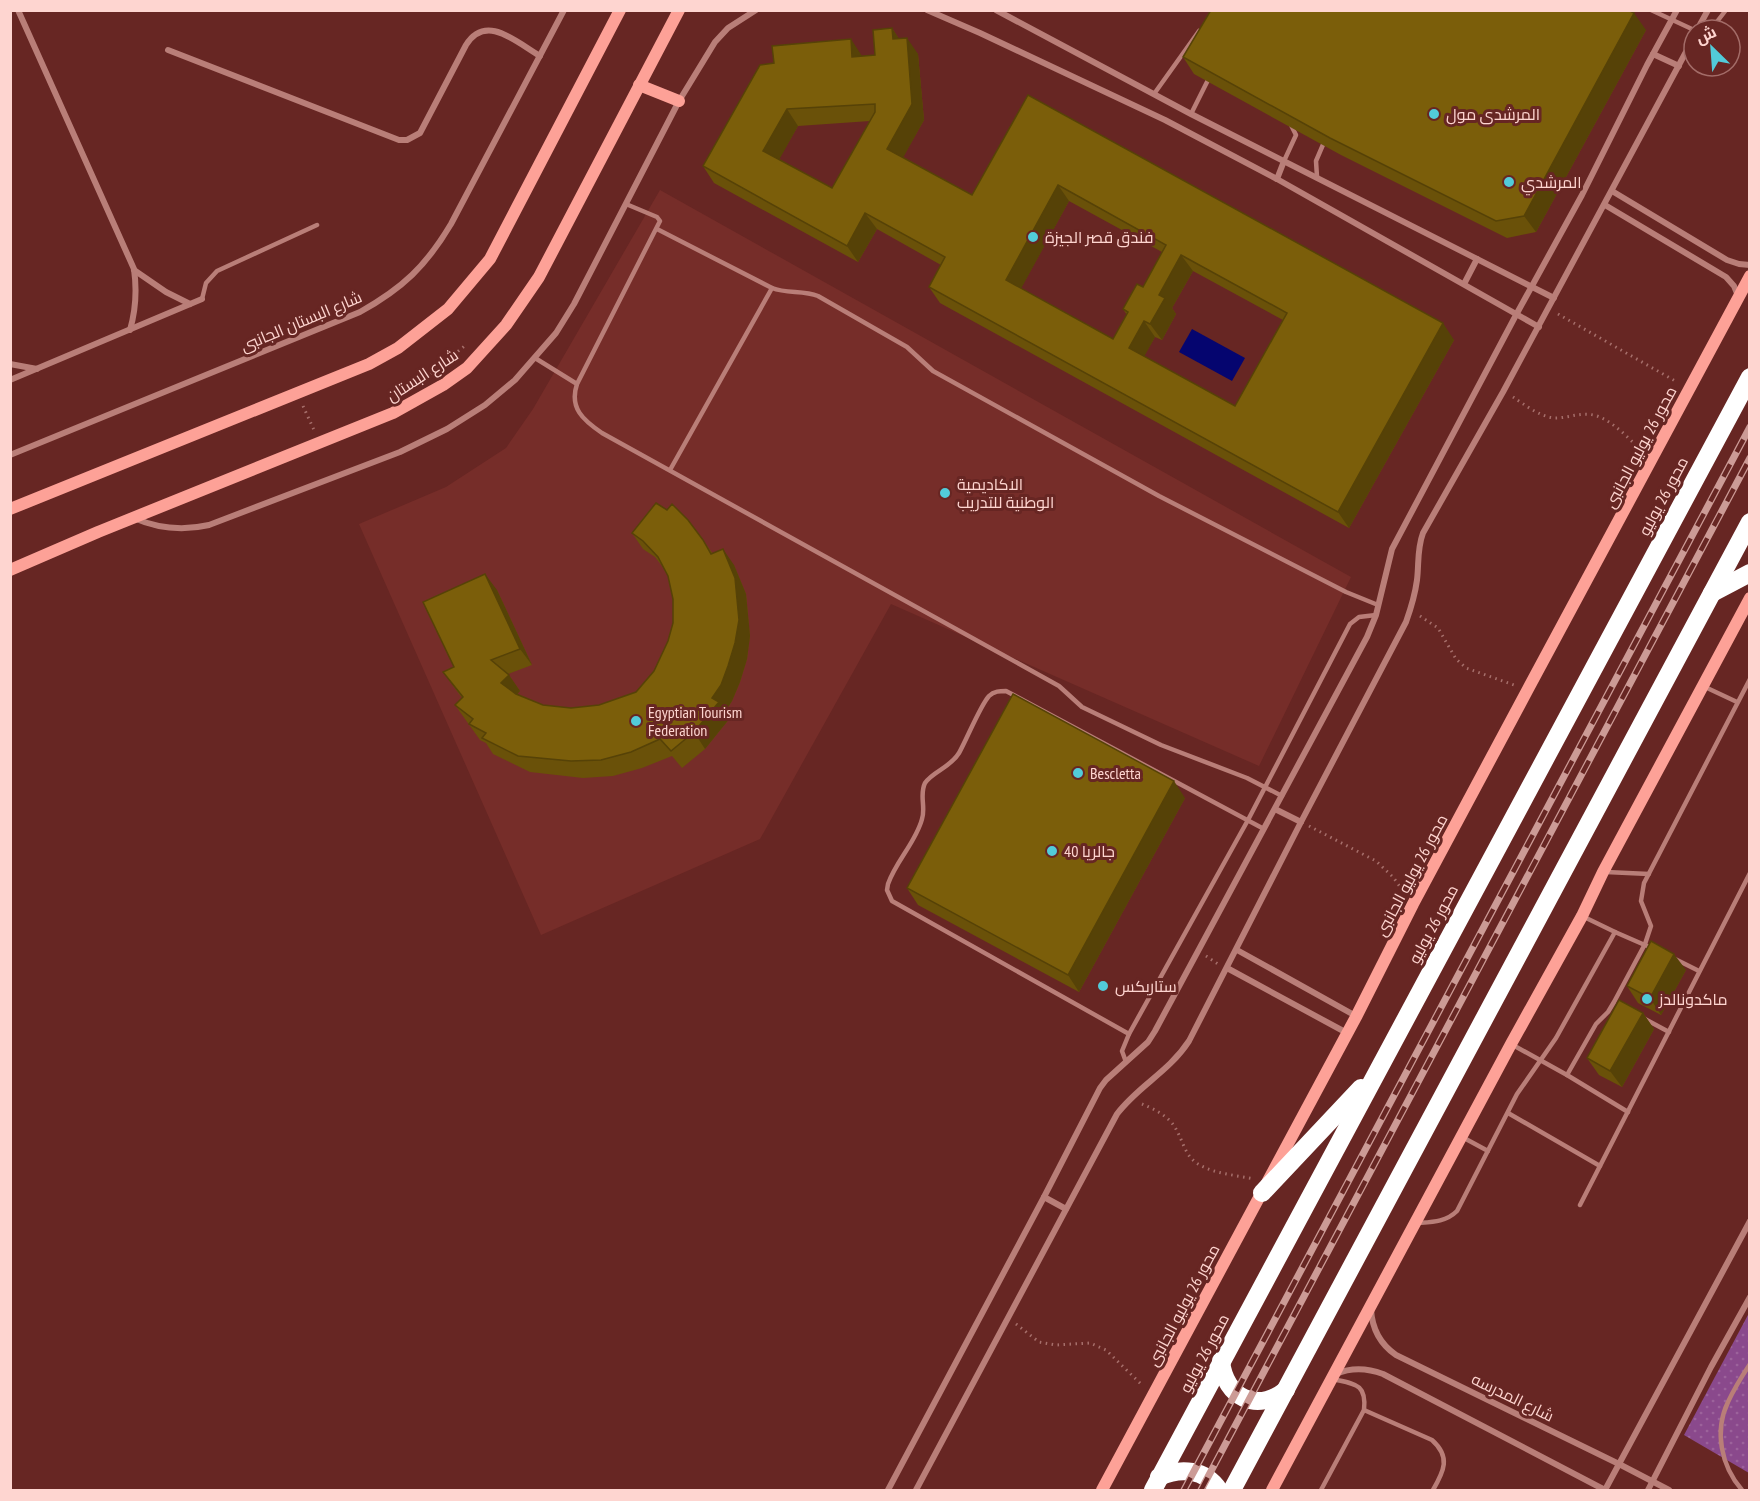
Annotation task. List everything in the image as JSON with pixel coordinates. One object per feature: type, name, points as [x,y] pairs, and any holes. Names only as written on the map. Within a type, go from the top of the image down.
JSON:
[{"type":"highway","name":"محور 26 يوليو","points":[[1156,1484],[1749,377]]},
{"type":"highway","points":[[1232,1491],[1749,522]]},
{"type":"highway","points":[[1712,593],[1749,573]]},
{"type":"highway","points":[[1264,1187],[1376,1071]]},
{"type":"highway","points":[[1221,1362],[1229,1387],[1244,1398],[1261,1401],[1278,1396],[1286,1390]]},
{"type":"highway","points":[[1156,1484],[1177,1471],[1195,1472],[1211,1480],[1219,1491]]},
{"type":"main road","points":[[10,510],[369,364],[398,348],[448,309],[490,259],[620,10]]},
{"type":"main road","name":"شارع البستان","points":[[10,570],[393,413],[467,368],[506,325],[539,277],[679,10]]},
{"type":"main road","points":[[639,85],[679,101]]},
{"type":"main road","name":"محور 26 يوليو الجانبى","points":[[1102,1491],[1347,1034],[1527,689],[1749,276]]},
{"type":"main road","points":[[1272,1491],[1582,916],[1603,872],[1749,598]]},
{"type":"street","points":[[18,10],[134,269],[135,306],[130,330]]},
{"type":"street","name":"شارع البستان الجانبى","points":[[10,455],[360,312],[383,300],[422,266],[438,246],[564,10]]},
{"type":"street","points":[[134,518],[171,529],[209,525],[400,452],[447,429],[485,405],[515,380],[556,333],[574,304],[679,101],[715,42],[728,27],[756,10]]},
{"type":"street","points":[[927,10],[1165,120],[1277,179],[1539,327]]},
{"type":"street","points":[[996,10],[1191,114],[1554,298]]},
{"type":"street","points":[[888,1491],[1100,1088],[1148,1042],[1155,1031],[1367,637],[1376,615],[1392,549],[1585,189],[1677,10]]},
{"type":"street","points":[[168,50],[399,140],[414,137],[420,133],[466,45],[478,32],[495,30],[540,56]]},
{"type":"street","points":[[1653,54],[1679,66]]},
{"type":"street","points":[[916,1491],[1117,1114],[1129,1099],[1163,1072],[1182,1053],[1189,1041],[1410,612],[1417,579],[1419,544],[1423,533],[1539,327],[1682,60]]},
{"type":"street","points":[[1277,179],[1284,161]]},
{"type":"street","points":[[1612,191],[1727,260],[1749,265]]},
{"type":"street","points":[[1605,205],[1726,277],[1734,286],[1738,297]]},
{"type":"street","points":[[1464,284],[1477,259]]},
{"type":"street","points":[[134,269],[154,285],[190,304]]},
{"type":"street","points":[[10,380],[201,299]]},
{"type":"street","points":[[10,364],[38,369]]},
{"type":"street","points":[[1275,809],[1301,822]]},
{"type":"street","points":[[1237,950],[1356,1017]]},
{"type":"street","points":[[1227,968],[1347,1034]]},
{"type":"street","points":[[1044,1197],[1066,1209]]},
{"type":"street","points":[[1333,1377],[1350,1369],[1367,1369],[1383,1374],[1605,1490],[1749,1221]]},
{"type":"street","points":[[1648,1491],[1711,1366],[1749,1297]]},
{"type":"street","name":"شارع المدرسه","points":[[1371,1306],[1373,1325],[1377,1334],[1388,1350],[1396,1356],[1619,1464],[1669,1491]]},
{"type":"lane","points":[[1651,10],[1682,24]]},
{"type":"lane","points":[[1154,94],[1201,28]]},
{"type":"lane","points":[[1191,114],[1212,71]]},
{"type":"lane","points":[[1284,161],[1296,135],[1288,123]]},
{"type":"lane","points":[[1317,177],[1316,161],[1328,133]]},
{"type":"lane","points":[[626,204],[660,221],[577,384],[574,394],[576,407],[590,425],[1059,686],[1082,707],[1161,745],[1247,778],[1282,796]]},
{"type":"lane","points":[[201,299],[206,283],[217,271],[317,225]]},
{"type":"lane","points":[[657,229],[772,288],[818,296],[907,347],[933,371],[1158,496],[1346,592],[1378,605]]},
{"type":"lane","points":[[670,470],[772,288]]},
{"type":"lane","points":[[535,358],[577,384]]},
{"type":"lane","points":[[1126,1063],[1122,1051],[1129,1034],[1248,820],[1350,624],[1359,617],[1376,615]]},
{"type":"lane","points":[[1567,1075],[1596,1024],[1614,1002],[1645,944],[1651,926],[1644,911],[1641,895],[1644,883],[1749,679]]},
{"type":"lane","points":[[1703,685],[1737,702]]},
{"type":"lane","points":[[1129,1034],[892,901],[887,890],[888,884],[922,820],[922,795],[925,783],[950,765],[958,755],[987,699],[995,692],[1006,691],[1264,829]]},
{"type":"lane","points":[[1603,872],[1648,874]]},
{"type":"lane","points":[[1580,1204],[1749,873]]},
{"type":"lane","points":[[1582,916],[1663,953]]},
{"type":"lane","points":[[1415,1224],[1443,1220],[1457,1211],[1517,1094],[1556,1038],[1615,932]]},
{"type":"lane","points":[[1672,958],[1699,971]]},
{"type":"lane","points":[[1614,1002],[1623,1007]]},
{"type":"lane","points":[[1642,1017],[1669,1032]]},
{"type":"lane","points":[[1511,1044],[1628,1112]]},
{"type":"lane","points":[[1508,1113],[1600,1166]]},
{"type":"lane","points":[[1462,1137],[1488,1150]]},
{"type":"lane","points":[[1743,1491],[1726,1466],[1720,1434],[1728,1401],[1749,1364]]},
{"type":"lane","points":[[1321,1491],[1364,1410],[1365,1399],[1360,1388],[1355,1384],[1333,1377]]},
{"type":"lane","points":[[1364,1410],[1432,1440],[1437,1445],[1443,1456],[1444,1468],[1433,1491]]},
{"type":"path","points":[[1548,309],[1689,389]]},
{"type":"path","points":[[1503,392],[1546,416],[1557,418],[1581,413],[1607,420],[1652,459]]},
{"type":"path","points":[[298,393],[320,443]]},
{"type":"path","points":[[1410,612],[1438,628],[1456,659],[1466,668],[1527,689]]},
{"type":"path","points":[[1301,822],[1377,861],[1394,877],[1413,904]]},
{"type":"path","points":[[1129,1099],[1162,1114],[1175,1126],[1187,1154],[1198,1164],[1264,1187]]},
{"type":"path","points":[[1009,1317],[1024,1332],[1039,1342],[1056,1345],[1090,1343],[1106,1350],[1153,1395]]},
{"type":"shaded area","points":[[660,190],[1351,577],[1259,766],[891,604],[760,839],[541,935],[359,524],[446,487],[506,448],[533,409]]},
{"type":"shaded area","points":[[1192,329],[1245,358],[1232,381],[1179,352]]},
{"type":"shaded area","points":[[1749,1313],[1749,1473],[1684,1435]]},
{"type":"building","name":"المرشدى مول","points":[[1211,10],[1628,10],[1634,13],[1524,216],[1496,221],[1330,138],[1183,57]]},
{"type":"building","points":[[892,28],[893,39],[907,38],[912,104],[887,149],[972,195],[1028,95],[1443,323],[1338,512],[929,287],[945,257],[865,213],[847,246],[703,166],[760,65],[774,63],[772,46],[851,39],[852,57],[875,55],[873,30]],"holes":[[[875,104],[875,112],[832,188],[763,151],[787,109]],[[1058,185],[1166,245],[1143,287],[1137,284],[1123,309],[1128,312],[1113,339],[1006,280]],[[1181,255],[1287,313],[1235,406],[1129,348],[1144,321],[1150,324],[1165,298],[1159,295]]]},
{"type":"building","points":[[656,503],[667,510],[672,504],[688,520],[711,554],[723,549],[735,578],[739,620],[728,666],[721,685],[712,698],[719,702],[694,732],[671,751],[660,739],[631,752],[601,760],[571,761],[518,756],[482,738],[486,733],[469,724],[473,719],[455,705],[463,697],[443,672],[454,667],[423,602],[485,574],[520,649],[491,660],[509,675],[501,683],[516,694],[543,705],[571,708],[599,705],[636,692],[654,671],[668,641],[673,623],[673,599],[668,576],[658,557],[632,533]]},
{"type":"building","name":"جالريا 40","points":[[1013,694],[1174,781],[1068,975],[907,888]]},
{"type":"building","points":[[1651,941],[1674,954],[1650,998],[1627,986]]},
{"type":"building","points":[[1619,1000],[1643,1013],[1610,1071],[1587,1058]]},
{"type":"railway","points":[[1184,1490],[1750,427]]},
{"type":"railway","points":[[1201,1490],[1750,458]]},
{"type":"place","name":"المرشدى مول","points":[[1434,114]]},
{"type":"place","name":"المرشدي","points":[[1509,182]]},
{"type":"place","name":"فندق قصر الجيزة","points":[[1033,237]]},
{"type":"place","name":"الاكاديمية الوطنية للتدريب","points":[[945,493]]},
{"type":"place","name":"Egyptian Tourism Federation","points":[[636,721]]},
{"type":"place","name":"Bescletta","points":[[1078,773]]},
{"type":"place","name":"جالريا 40","points":[[1052,851]]},
{"type":"place","name":"ستاربكس","points":[[1103,986]]},
{"type":"place","name":"ماكدونالدز","points":[[1647,999]]}]
